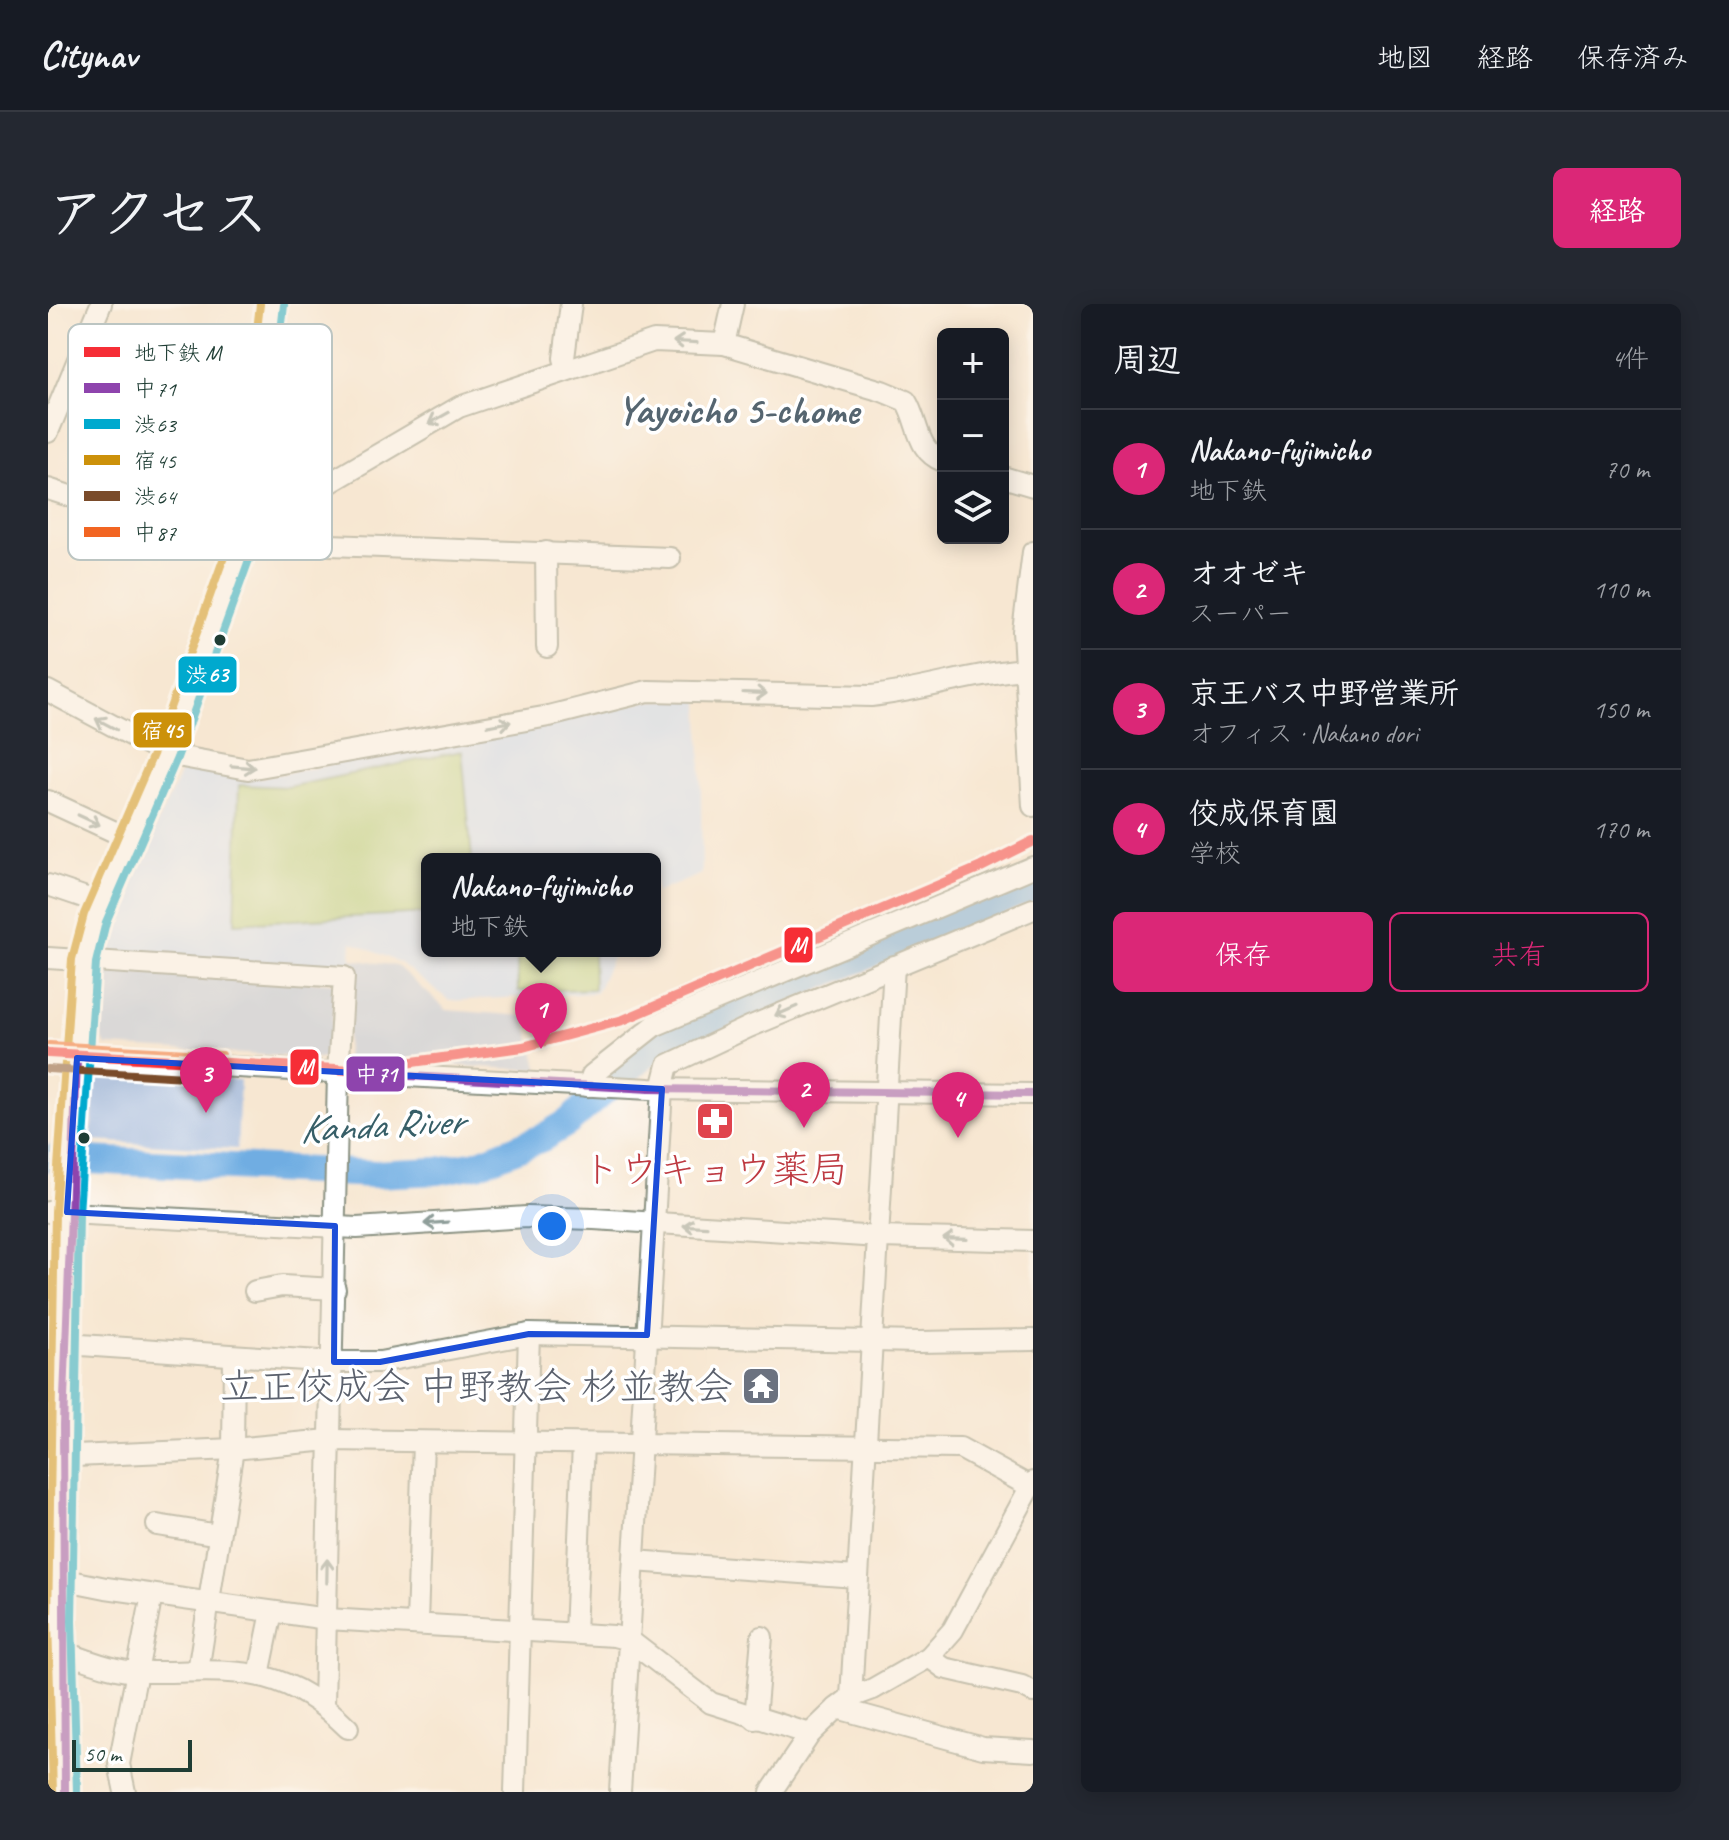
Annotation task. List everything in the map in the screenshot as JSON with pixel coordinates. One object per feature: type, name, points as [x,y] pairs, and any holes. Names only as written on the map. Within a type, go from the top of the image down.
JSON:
[{"type":"main road","points":[[270,324],[272,304]]},
{"type":"main road","points":[[65,1792],[56,1635],[61,1579],[55,1468],[66,1344],[57,1212],[69,1171],[84,961],[101,903],[166,754],[236,560]]},
{"type":"street","points":[[93,324],[101,304]]},
{"type":"street","points":[[567,369],[564,358],[571,304]]},
{"type":"street","points":[[724,344],[733,304]]},
{"type":"street","points":[[332,481],[459,407],[654,341],[724,344],[789,361],[906,401],[920,440],[937,459]]},
{"type":"street","points":[[48,432],[68,384]]},
{"type":"street","points":[[1009,479],[1033,486]]},
{"type":"street","points":[[48,489],[68,495]]},
{"type":"street","points":[[332,545],[670,558]]},
{"type":"street","points":[[546,552],[547,647]]},
{"type":"street","points":[[1033,552],[1025,669],[1033,806]]},
{"type":"street","points":[[48,691],[166,754],[248,769],[549,716],[648,691],[871,696],[904,693],[954,678],[1025,669]]},
{"type":"street","points":[[48,801],[130,839]]},
{"type":"street","points":[[589,1086],[592,1075],[654,1026],[1033,867]]},
{"type":"street","points":[[48,885],[101,903]]},
{"type":"street","points":[[620,1792],[662,1089],[668,1065],[676,1058],[1033,909]]},
{"type":"street","points":[[48,958],[344,977],[338,1073],[334,1362],[329,1440],[324,1705]]},
{"type":"street","points":[[844,1702],[865,1445],[894,966]]},
{"type":"street","points":[[48,1057],[630,1088],[1033,1094]]},
{"type":"street","points":[[57,1212],[357,1228],[527,1217],[879,1237],[1033,1241]]},
{"type":"street","points":[[255,1291],[282,1286],[335,1289]]},
{"type":"street","points":[[66,1344],[334,1362],[380,1362],[529,1334],[871,1341],[1033,1340]]},
{"type":"street","points":[[515,1792],[529,1334]]},
{"type":"street","points":[[198,1671],[233,1449],[234,1356]]},
{"type":"street","points":[[55,1468],[75,1456],[233,1449],[329,1440],[865,1445],[960,1448],[1031,1484],[1026,1509],[953,1630],[929,1657],[844,1702],[810,1734],[777,1789]]},
{"type":"street","points":[[417,1623],[423,1442]]},
{"type":"street","points":[[575,1633],[583,1444]]},
{"type":"street","points":[[157,1525],[219,1535]]},
{"type":"street","points":[[634,1561],[856,1577]]},
{"type":"street","points":[[61,1579],[327,1619],[521,1629],[629,1640],[711,1703],[810,1734]]},
{"type":"street","points":[[125,1792],[119,1764],[152,1595]]},
{"type":"street","points":[[259,1675],[272,1612]]},
{"type":"street","points":[[56,1635],[136,1672],[198,1671],[259,1675],[292,1685],[324,1705],[348,1728]]},
{"type":"street","points":[[755,1719],[762,1637]]},
{"type":"street","points":[[929,1657],[944,1668],[1022,1686],[1033,1692]]},
{"type":"street","points":[[844,1702],[983,1748],[1033,1751]]},
{"type":"highlighted area","points":[[77,1058],[662,1089],[647,1335],[529,1334],[380,1362],[334,1362],[335,1226],[67,1212]]},
{"type":"shaded area","points":[[700,699],[702,874],[661,891],[661,853],[421,853],[421,957],[612,957],[596,993],[450,1001],[400,963],[352,942],[350,971],[105,958],[111,925],[183,767],[260,778],[556,722],[647,701]]},
{"type":"shaded area","points":[[351,959],[397,966],[447,1010],[525,1016],[539,1070],[346,1060]]},
{"type":"shaded area","points":[[102,970],[334,983],[331,1059],[106,1046],[99,1034]]},
{"type":"shaded area","points":[[103,1073],[240,1080],[237,1149],[91,1141],[95,1079]]},
{"type":"green space","points":[[462,751],[471,853],[421,853],[421,913],[235,923],[239,785],[288,787]]},
{"type":"green space","points":[[517,957],[593,957],[594,989],[518,991]]},
{"type":"waterway","name":"Kanda River","points":[[48,1158],[374,1174],[438,1171],[477,1164],[542,1138],[567,1123],[655,1046],[691,1028],[1033,887]]},
{"type":"metro line","name":"M","points":[[48,1053],[354,1070],[523,1047],[623,1020],[981,867],[1033,841]]},
{"type":"transit line","name":"宿45","points":[[258,324],[260,304]]},
{"type":"transit line","name":"渋63","points":[[282,324],[284,305]]},
{"type":"transit line","name":"宿45","points":[[53,1792],[48,1621],[55,1212],[72,959],[84,914],[155,750],[223,560]]},
{"type":"transit line","name":"渋63","points":[[77,1792],[72,1621],[79,1213],[96,963],[106,922],[177,758],[249,560]]},
{"type":"transit line","name":"中87","points":[[49,1045],[222,1055]]},
{"type":"transit line","name":"中71","points":[[77,1058],[650,1089],[1033,1094]]},
{"type":"transit line","name":"中71","points":[[65,1792],[63,1425],[77,1058]]},
{"type":"transit line","name":"渋64","points":[[48,1069],[220,1079]]},
{"type":"place","name":"Nakano-fujimicho","points":[[541,1049]]},
{"type":"place","name":"京王バス中野営業所","points":[[206,1113]]},
{"type":"place","name":"トウキョウ薬局","points":[[715,1121]]},
{"type":"place","name":"オオゼキ","points":[[804,1128]]},
{"type":"place","name":"佼成保育園","points":[[958,1138]]},
{"type":"place","name":"立正佼成会 中野教会 杉並教会","points":[[761,1386]]},
{"type":"district","name":"Yayoicho 5-chome","points":[[738,410]]}]
